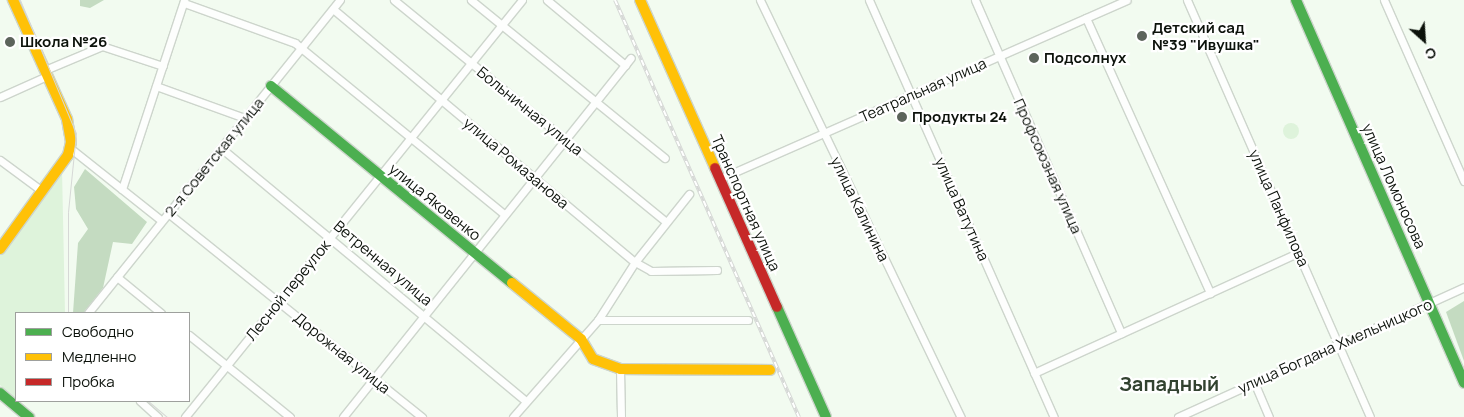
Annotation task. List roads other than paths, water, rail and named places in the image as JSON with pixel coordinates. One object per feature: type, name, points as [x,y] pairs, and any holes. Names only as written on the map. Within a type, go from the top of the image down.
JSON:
[{"type":"street","points":[[0,249],[70,148],[67,119],[13,0]]},
{"type":"street","name":"2-я Советская улица","points":[[89,312],[340,0]]},
{"type":"street","name":"Больничная улица","points":[[394,0],[666,222]]},
{"type":"street","points":[[471,0],[665,158]]},
{"type":"street","name":"Лесной переулок","points":[[185,417],[522,0]]},
{"type":"street","points":[[547,0],[625,65]]},
{"type":"street","name":"Транспортная улица","points":[[640,0],[826,417]]},
{"type":"street","name":"улица Калинина","points":[[760,0],[961,417]]},
{"type":"street","name":"улица Ватутина","points":[[870,0],[1054,417]]},
{"type":"street","name":"Профсоюзная улица","points":[[975,0],[1121,333]]},
{"type":"street","name":"Театральная улица","points":[[719,179],[912,96],[1126,0]]},
{"type":"street","name":"улица Панфилова","points":[[1187,0],[1340,344],[1370,417]]},
{"type":"street","name":"улица Ломоносова","points":[[1296,0],[1464,383]]},
{"type":"street","points":[[1384,0],[1464,181]]},
{"type":"street","points":[[122,189],[184,1],[301,48],[505,215]]},
{"type":"street","name":"улица Ромазанова","points":[[332,9],[635,262],[651,272],[717,270]]},
{"type":"street","points":[[1086,18],[1210,292]]},
{"type":"street","points":[[0,97],[102,46],[163,66]]},
{"type":"street","points":[[343,417],[631,58]]},
{"type":"street","points":[[156,86],[244,118]]},
{"type":"street","name":"улица Яковенко","points":[[270,86],[581,339]]},
{"type":"street","points":[[70,148],[162,221]]},
{"type":"street","name":"Ветренная улица","points":[[221,148],[526,401]]},
{"type":"street","points":[[0,160],[42,191]]},
{"type":"street","points":[[513,417],[598,320],[635,262],[689,194]]},
{"type":"street","name":"Дорожная улица","points":[[168,213],[422,417]]},
{"type":"street","points":[[1034,373],[1299,252]]},
{"type":"street","points":[[117,277],[161,312]]},
{"type":"street","name":"улица Богдана Хмельницкого","points":[[1178,417],[1464,287]]},
{"type":"street","points":[[598,320],[748,320]]},
{"type":"street","points":[[190,336],[290,417]]},
{"type":"street","points":[[581,339],[588,356],[620,369],[770,370]]},
{"type":"street","points":[[620,369],[621,417]]},
{"type":"street","points":[[1254,382],[1269,417]]},
{"type":"street","points":[[0,393],[16,403],[29,417]]},
{"type":"street","points":[[141,402],[158,417]]},
{"type":"tram line","points":[[20,0],[76,133],[68,212],[68,312]]},
{"type":"tram line","points":[[149,402],[167,417]]},
{"type":"railway","points":[[615,0],[799,417]]},
{"type":"place","name":"Детский сад №39 \"Ивушка\"","points":[[1142,36]]},
{"type":"place","name":"Школа №26","points":[[10,42]]},
{"type":"place","name":"Подсолнух","points":[[1034,58]]},
{"type":"place","name":"Продукты 24","points":[[902,117]]},
{"type":"district","name":"Западный","points":[[1169,383]]}]
